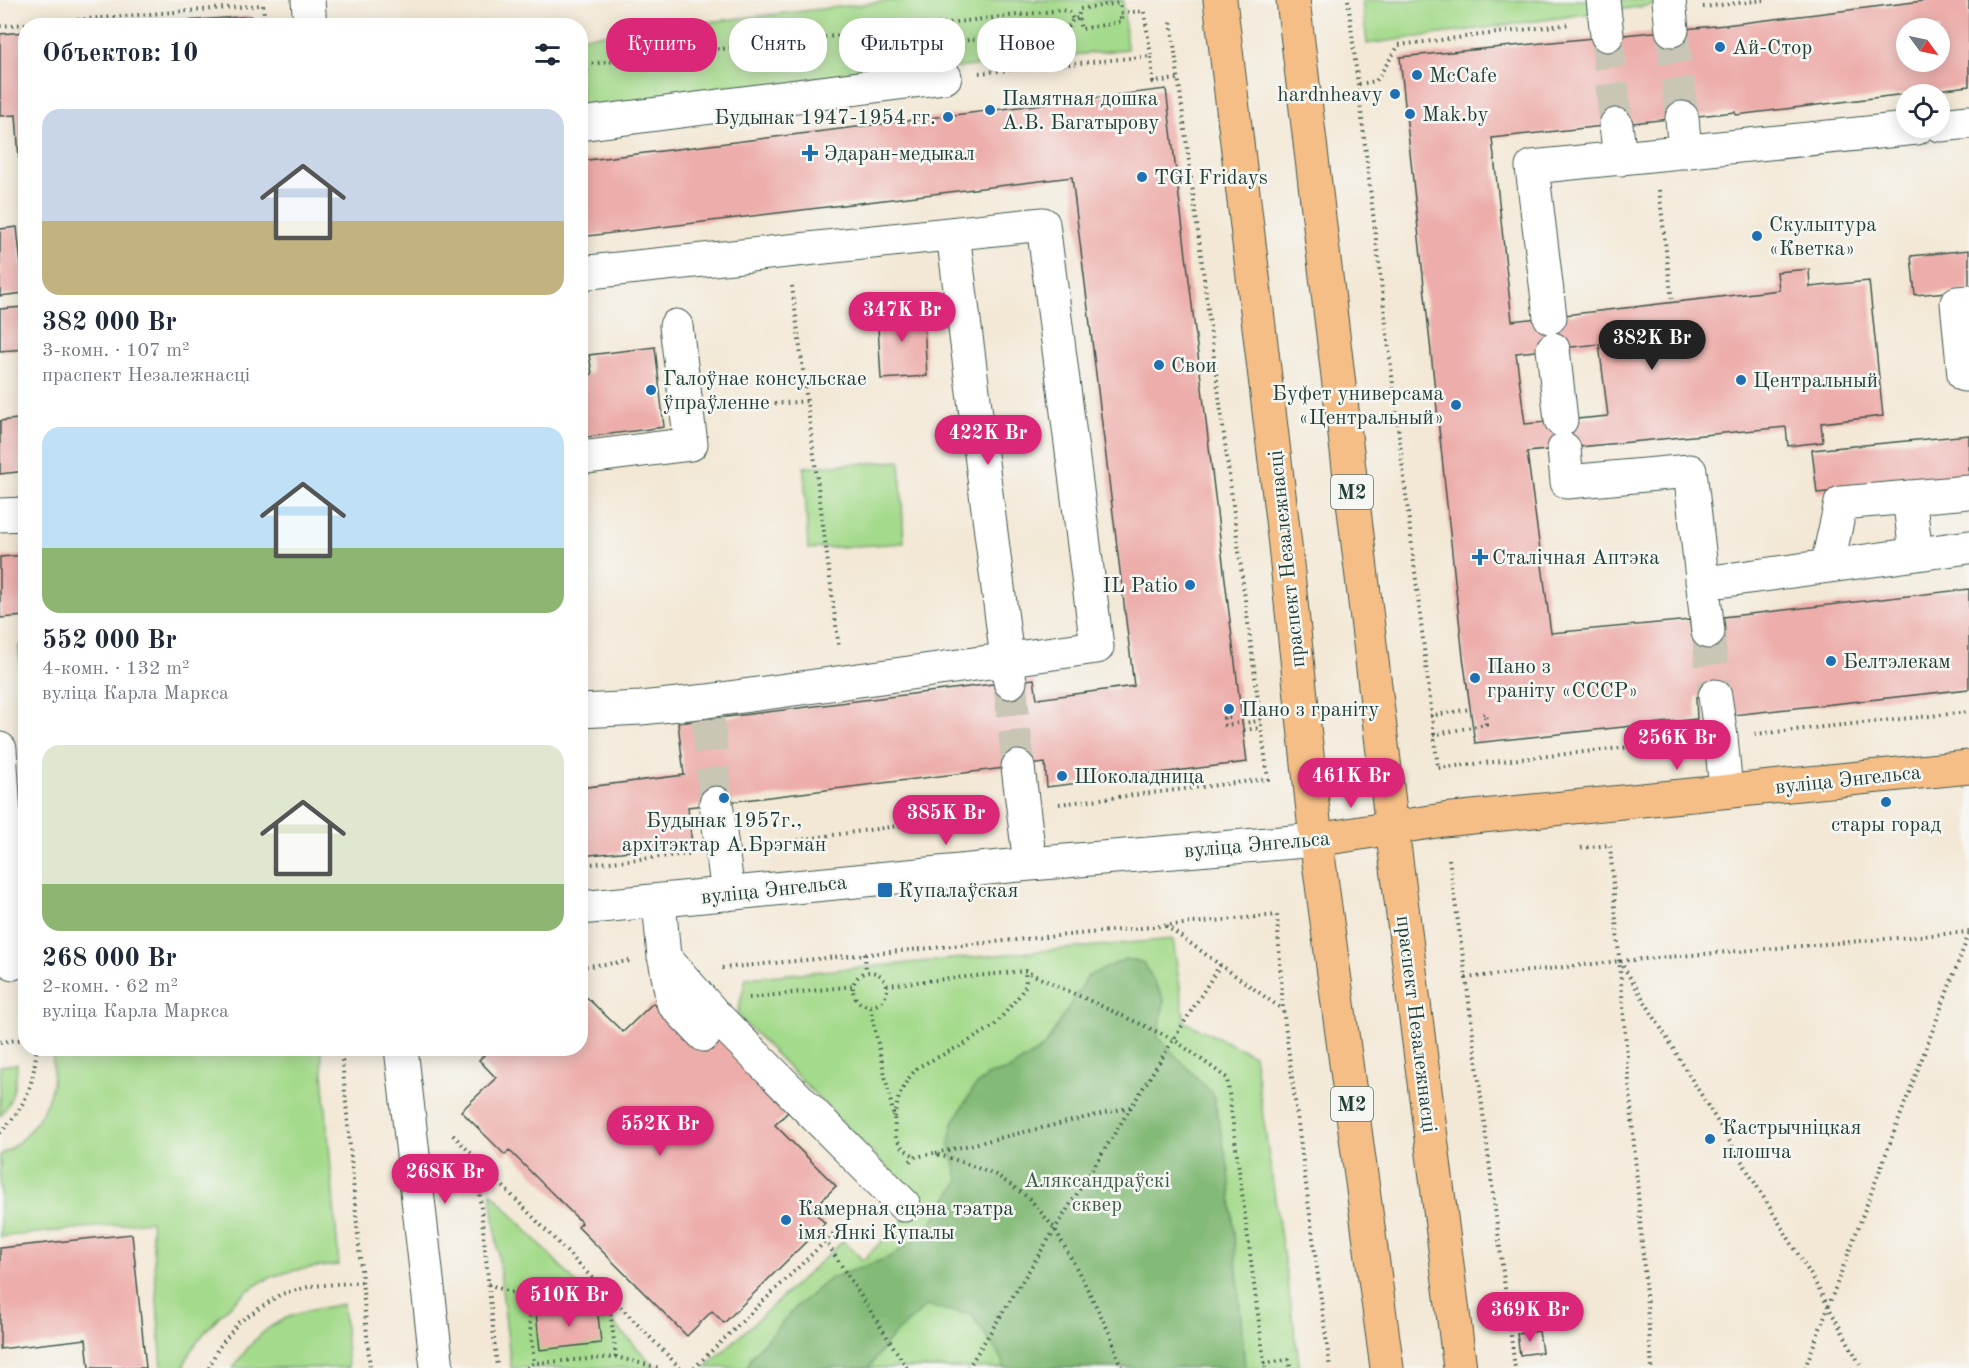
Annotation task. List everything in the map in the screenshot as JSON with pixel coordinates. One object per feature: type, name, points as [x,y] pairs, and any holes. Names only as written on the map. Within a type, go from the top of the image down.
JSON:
[{"type":"main road","name":"праспект Незалежнасці","points":[[1220,0],[1285,545],[1316,840],[1387,1368]]},
{"type":"main road","name":"праспект Незалежнасці","points":[[1293,0],[1392,828],[1460,1368]]},
{"type":"main road","name":"вуліца Энгельса","points":[[1316,840],[1443,820],[1969,767]]},
{"type":"street","points":[[308,0],[309,18]]},
{"type":"street","points":[[1603,0],[1607,35]]},
{"type":"street","points":[[588,123],[945,76]]},
{"type":"street","points":[[1670,153],[1682,118]]},
{"type":"street","points":[[1950,124],[1969,122]]},
{"type":"street","points":[[1616,125],[1620,159]]},
{"type":"street","points":[[1550,317],[1532,167],[1896,130]]},
{"type":"street","points":[[588,272],[1043,224],[1097,647],[1008,670],[843,681],[707,710],[641,708],[588,711]]},
{"type":"street","points":[[953,234],[1008,670]]},
{"type":"street","points":[[1969,302],[1957,303],[1964,375],[1969,374]]},
{"type":"street","points":[[588,457],[691,444],[676,326]]},
{"type":"street","points":[[1553,349],[1567,482],[1690,471],[1708,632]]},
{"type":"street","points":[[1827,566],[1841,503],[1969,492]]},
{"type":"street","points":[[1909,497],[1916,554]]},
{"type":"street","points":[[0,515],[18,514]]},
{"type":"street","points":[[1702,580],[1719,581],[1969,547]]},
{"type":"street","points":[[1715,696],[1726,791]]},
{"type":"street","points":[[0,749],[13,964]]},
{"type":"street","points":[[1018,766],[1030,864]]},
{"type":"street","points":[[716,803],[728,894]]},
{"type":"street","name":"вуліца Энгельса","points":[[588,907],[1030,864],[1316,840]]},
{"type":"street","points":[[659,901],[664,957],[673,1003],[704,1035]]},
{"type":"street","points":[[664,957],[714,1014],[894,1195]]},
{"type":"street","points":[[402,1056],[437,1368]]},
{"type":"path","points":[[1348,0],[1430,716],[1438,768]]},
{"type":"path","points":[[1119,3],[1121,13],[1121,22],[1081,29],[1078,18],[1080,9],[1119,3]]},
{"type":"path","points":[[100,18],[263,5],[264,18]]},
{"type":"path","points":[[588,64],[1062,10],[1069,12],[1073,19],[1078,18]]},
{"type":"path","points":[[1121,13],[1144,11],[1154,82],[1178,79]]},
{"type":"path","points":[[588,864],[722,850],[1023,809],[1268,779],[1171,21]]},
{"type":"path","points":[[0,26],[18,25]]},
{"type":"path","points":[[1359,84],[1376,81],[1399,45]]},
{"type":"path","points":[[1076,64],[1151,56]]},
{"type":"path","points":[[945,76],[989,72]]},
{"type":"path","points":[[1670,153],[1672,302]]},
{"type":"path","points":[[788,252],[843,681]]},
{"type":"path","points":[[687,412],[807,400]]},
{"type":"path","points":[[1430,716],[1470,709]]},
{"type":"path","points":[[1433,735],[1486,724],[1485,713],[1480,714]]},
{"type":"path","points":[[1230,717],[1224,718],[1225,725],[1260,721]]},
{"type":"path","points":[[1244,730],[1261,728]]},
{"type":"path","points":[[1581,848],[1610,846],[1652,1368]]},
{"type":"path","points":[[1449,859],[1515,1368]]},
{"type":"path","points":[[718,968],[1277,915],[1282,1009],[1330,1368]]},
{"type":"path","points":[[1165,926],[1282,1009]]},
{"type":"path","points":[[1466,978],[1620,961],[1969,933],[1805,1368]]},
{"type":"path","points":[[865,954],[866,972]]},
{"type":"path","points":[[588,966],[664,957]]},
{"type":"path","points":[[1620,961],[1812,1277],[1862,1368]]},
{"type":"path","points":[[968,1368],[1220,965]]},
{"type":"path","points":[[886,985],[1025,971],[1173,1039],[1227,1078],[1265,1365],[1289,1360],[1290,1368]]},
{"type":"path","points":[[894,1117],[899,1096],[918,1067],[994,1026],[1026,985],[1025,971]]},
{"type":"path","points":[[866,972],[880,975],[886,985],[884,999],[876,1005],[870,1007],[859,1003],[856,999],[853,986],[856,978],[866,972]]},
{"type":"path","points":[[739,999],[853,986]]},
{"type":"path","points":[[870,1007],[894,1117],[896,1139],[915,1157],[1131,1107]]},
{"type":"path","points":[[0,1042],[18,1041]]},
{"type":"path","points":[[0,1133],[21,1110],[32,1082],[36,1056]]},
{"type":"path","points":[[342,1056],[370,1368]]},
{"type":"path","points":[[453,1135],[680,1368]]},
{"type":"path","points":[[934,1154],[998,1176],[1030,1199],[1055,1229],[1110,1334],[1121,1368]]},
{"type":"path","points":[[894,1195],[915,1157]]},
{"type":"path","points":[[476,1158],[497,1368]]},
{"type":"path","points":[[694,1368],[835,1232]]},
{"type":"path","points":[[825,1240],[907,1368]]},
{"type":"path","points":[[209,1368],[217,1350],[239,1322],[281,1294],[312,1287],[363,1282]]},
{"type":"path","points":[[487,1284],[527,1298],[608,1293]]},
{"type":"path","points":[[608,1293],[616,1357]]},
{"type":"path","points":[[527,1298],[534,1362]]},
{"type":"path","points":[[527,1368],[534,1362],[616,1357],[660,1368]]},
{"type":"green space","points":[[898,0],[1123,0],[1127,49],[1076,55],[1076,18],[977,18],[977,66],[965,67],[965,18],[839,18],[839,72],[921,72],[588,109],[588,36],[606,34],[606,72],[717,72],[717,21],[729,20],[729,72],[827,72],[827,18],[743,18]]},
{"type":"green space","points":[[1362,0],[1689,0],[1367,44]]},
{"type":"green space","points":[[900,461],[904,543],[808,549],[804,467]]},
{"type":"green space","name":"Аляксандраўскі сквер","points":[[1173,939],[1185,1022],[1254,1055],[1300,1368],[705,1368],[843,1241],[863,1260],[921,1202],[737,1015],[746,978]]},
{"type":"green space","points":[[1125,959],[1144,963],[1164,1000],[1158,1038],[1213,1094],[1229,1171],[1245,1368],[1004,1368],[1003,1361],[972,1315],[926,1306],[889,1340],[869,1368],[747,1368],[752,1356],[797,1306],[831,1278],[890,1257],[925,1233],[959,1181],[949,1143],[953,1123],[973,1089],[988,1075],[1009,1070],[1044,1047],[1088,976]]},
{"type":"green space","points":[[53,1056],[322,1056],[339,1265],[289,1272],[260,1283],[220,1315],[197,1342],[183,1368],[162,1368],[151,1221],[0,1237],[0,1155],[25,1136],[39,1118],[48,1099],[53,1076]]},
{"type":"green space","points":[[17,1064],[13,1092],[0,1116],[0,1066]]},
{"type":"green space","points":[[491,1192],[656,1368],[511,1368]]},
{"type":"green space","points":[[343,1304],[348,1368],[233,1368],[256,1339],[279,1321],[307,1311]]},
{"type":"building","points":[[1931,0],[1969,0],[1969,86],[1950,88],[1950,84],[1896,84],[1896,95],[1736,115],[1735,112],[1492,138],[1512,321],[1779,290],[1777,272],[1809,269],[1810,287],[1869,281],[1883,416],[1821,423],[1823,442],[1788,446],[1786,427],[1527,452],[1551,633],[1690,620],[1691,633],[1725,630],[1723,617],[1969,589],[1969,689],[1733,715],[1731,694],[1696,697],[1697,719],[1475,743],[1463,657],[1400,57],[1725,25]],"holes":[[[1599,344],[1608,416],[1525,424],[1516,353]]]},
{"type":"building","points":[[251,16],[251,18],[224,18]]},
{"type":"building","points":[[18,33],[18,144],[16,115],[0,116],[0,34]]},
{"type":"building","points":[[1166,89],[1247,762],[1047,787],[1045,763],[688,807],[692,845],[588,855],[588,787],[684,775],[678,723],[1034,679],[1037,699],[1134,686],[1072,177],[588,236],[588,160]]},
{"type":"building","points":[[17,227],[18,294],[0,296],[0,229]]},
{"type":"building","points":[[1969,250],[1969,290],[1915,295],[1911,256]]},
{"type":"building","points":[[18,307],[18,350],[0,351],[0,309]]},
{"type":"building","points":[[923,307],[927,376],[881,379],[877,309]]},
{"type":"building","points":[[655,347],[664,427],[588,437],[588,374],[592,374],[589,355]]},
{"type":"building","points":[[18,419],[18,472],[0,474],[0,421]]},
{"type":"building","points":[[1969,435],[1969,478],[1817,493],[1812,450]]},
{"type":"building","points":[[18,556],[18,617],[0,618],[0,557]]},
{"type":"building","points":[[588,999],[623,1032],[653,1003],[694,1045],[713,1027],[793,1107],[775,1125],[836,1186],[812,1210],[825,1223],[724,1323],[712,1311],[687,1336],[578,1227],[582,1223],[509,1150],[505,1155],[461,1111],[496,1078],[479,1060],[483,1056],[588,1056]]},
{"type":"building","points":[[132,1234],[146,1368],[89,1368],[86,1339],[0,1349],[0,1248]]},
{"type":"building","points":[[597,1306],[601,1343],[540,1350],[536,1313]]},
{"type":"building","points":[[1539,1331],[1542,1352],[1520,1355],[1517,1334]]},
{"type":"tunnel","points":[[1672,30],[1682,118]]},
{"type":"tunnel","points":[[1607,35],[1616,125]]},
{"type":"tunnel","points":[[1708,632],[1715,696]]},
{"type":"tunnel","points":[[1010,682],[1018,767]]},
{"type":"tunnel","points":[[708,719],[716,803]]},
{"type":"place","name":"Ай-Стор","points":[[1720,47]]},
{"type":"place","name":"McCafe","points":[[1417,75]]},
{"type":"place","name":"hardnheavy","points":[[1395,94]]},
{"type":"place","name":"Памятная дошка А.В. Багатырову","points":[[990,110]]},
{"type":"place","name":"Mak.by","points":[[1410,114]]},
{"type":"place","name":"Будынак 1947-1954 гг.","points":[[948,117]]},
{"type":"place","name":"Эдаран-медыкал","points":[[810,153]]},
{"type":"place","name":"TGI Fridays","points":[[1142,177]]},
{"type":"place","name":"Скульптура «Кветка»","points":[[1757,236]]},
{"type":"place","name":"Свои","points":[[1159,365]]},
{"type":"place","name":"Центральный","points":[[1741,380]]},
{"type":"place","name":"Галоўнае консульскае ўпраўленне","points":[[651,390]]},
{"type":"place","name":"Буфет универсама «Центральный»","points":[[1456,405]]},
{"type":"place","name":"Сталічная Аптэка","points":[[1480,557]]},
{"type":"place","name":"IL Patio","points":[[1190,585]]},
{"type":"place","name":"Белтэлекам","points":[[1831,661]]},
{"type":"place","name":"Пано з граніту «СССР»","points":[[1475,678]]},
{"type":"place","name":"Пано з граніту","points":[[1229,709]]},
{"type":"place","name":"Шоколадница","points":[[1062,776]]},
{"type":"place","name":"Будынак 1957г., архітэктар А.Брэгман","points":[[724,798]]},
{"type":"place","name":"стары горад","points":[[1886,802]]},
{"type":"place","name":"Купалаўская","points":[[885,890]]},
{"type":"place","name":"Кастрычніцкая плошча","points":[[1710,1139]]},
{"type":"place","name":"Камерная сцэна тэатра імя Янкі Купалы","points":[[786,1220]]}]
